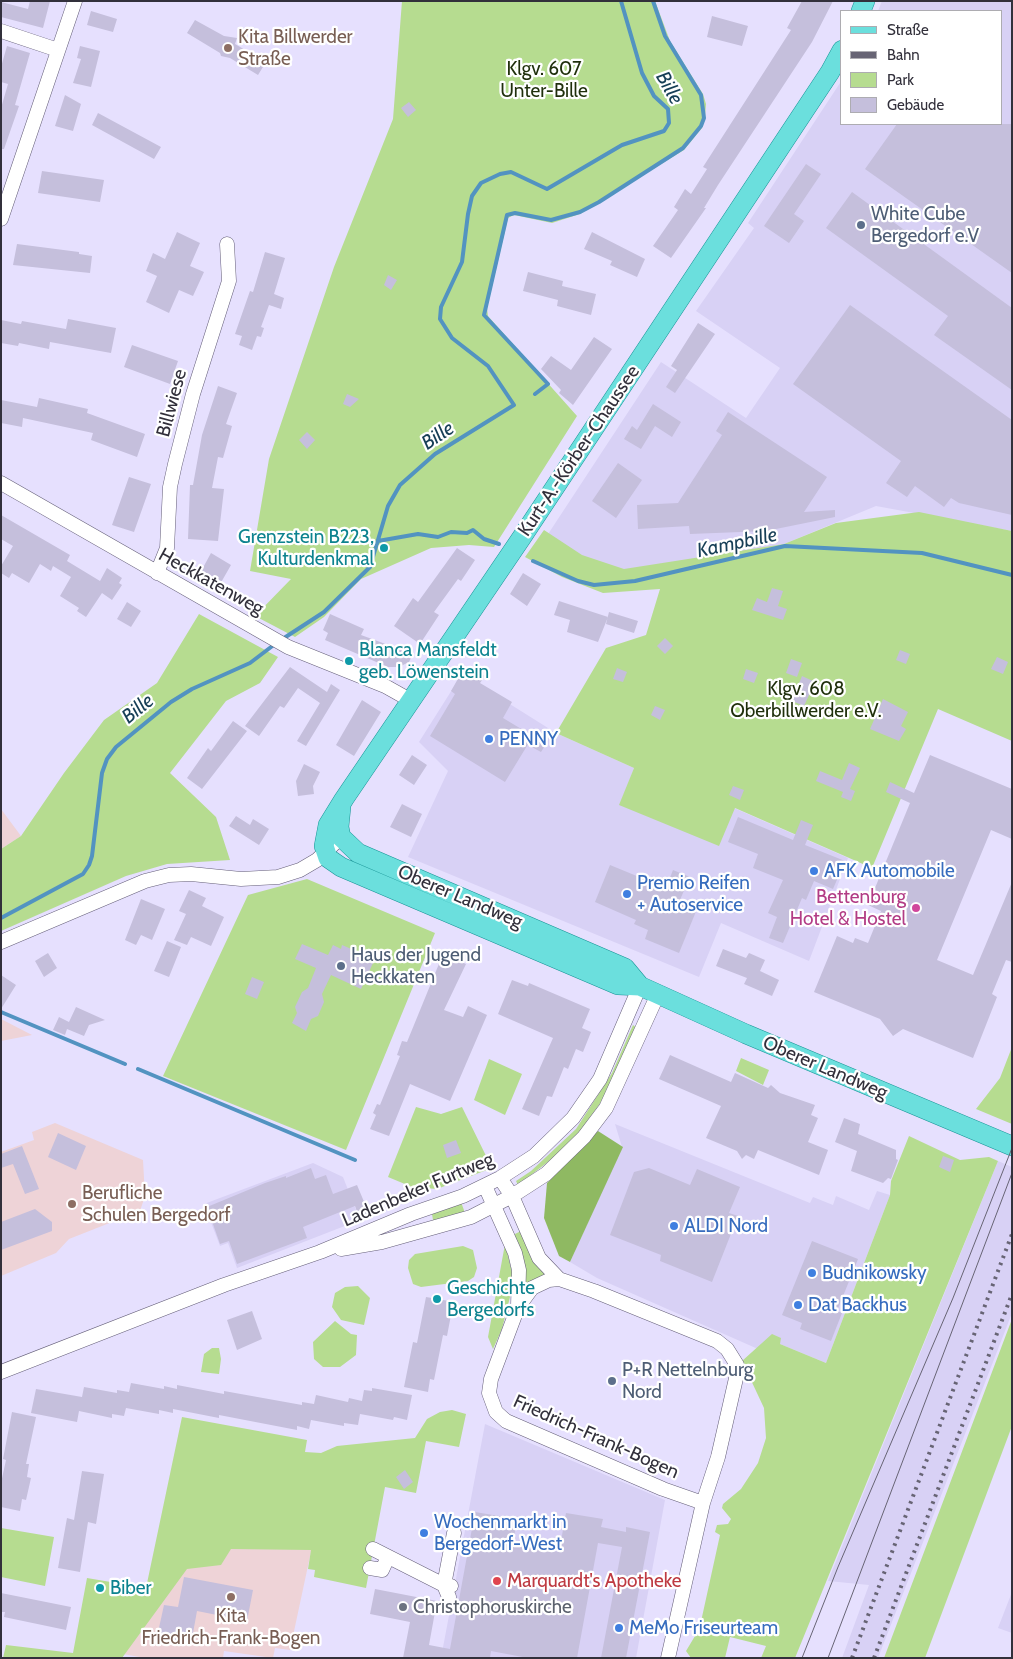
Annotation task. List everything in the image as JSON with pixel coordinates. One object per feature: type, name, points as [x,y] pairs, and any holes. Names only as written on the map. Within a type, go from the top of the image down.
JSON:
[{"type":"main road","name":"Kurt-A.-Körber-Chaussee","points":[[326,854],[324,836],[344,799],[522,537],[830,72],[840,54]]},
{"type":"main road","points":[[341,837],[339,819],[344,799]]},
{"type":"main road","name":"Oberer Landweg","points":[[341,837],[358,853],[625,968],[640,986]]},
{"type":"main road","name":"Oberer Landweg","points":[[326,854],[333,863],[341,867],[618,984],[640,986],[753,1037],[1012,1146]]},
{"type":"main road","points":[[430,903],[436,894],[448,892]]},
{"type":"main road","points":[[526,945],[542,932]]},
{"type":"street","points":[[1,219],[75,1]]},
{"type":"street","points":[[1,31],[58,50]]},
{"type":"street","name":"Billwiese","points":[[156,573],[167,548],[170,487],[175,464],[193,394],[229,281],[227,244]]},
{"type":"street","name":"Heckkatenweg","points":[[1,483],[156,573],[288,646],[385,686],[410,700]]},
{"type":"street","points":[[1,942],[145,880],[169,875],[190,874],[241,879],[278,877],[300,870],[326,854],[341,837]]},
{"type":"street","name":"Ladenbeker Furtweg","points":[[1,1372],[224,1285],[320,1252],[377,1227],[485,1186],[500,1178],[534,1156],[573,1118],[600,1079],[640,986]]},
{"type":"street","name":"Ladenbeker Furtweg","points":[[320,1252],[382,1242],[471,1217],[512,1196],[546,1174],[584,1137],[606,1108],[658,994]]},
{"type":"street","points":[[500,1178],[512,1196],[539,1258],[558,1280],[717,1341],[732,1356],[737,1366],[737,1374],[718,1457],[703,1503],[668,1658]]},
{"type":"street","name":"Friedrich-Frank-Bogen","points":[[485,1186],[516,1253],[519,1270],[518,1306]]},
{"type":"street","name":"Friedrich-Frank-Bogen","points":[[558,1280],[549,1280],[535,1285],[518,1306],[491,1379],[489,1394],[496,1412],[506,1421],[663,1489],[703,1503]]},
{"type":"street","points":[[373,1549],[448,1589],[454,1533]]},
{"type":"street","points":[[370,1568],[382,1570],[388,1557]]},
{"type":"shaded area","points":[[882,1],[1012,1],[1012,531],[876,506],[784,544],[594,578],[533,557],[661,362],[746,418],[780,368],[696,311],[754,228],[748,223],[840,83],[840,125],[1003,125],[1003,10],[878,10]]},
{"type":"shaded area","points":[[462,674],[556,733],[634,768],[620,805],[734,808],[848,858],[809,961],[721,923],[699,977],[408,857],[448,771],[419,742]]},
{"type":"shaded area","points":[[1,809],[21,836],[1,849]]},
{"type":"shaded area","points":[[1,1019],[32,1035],[1,1041]]},
{"type":"shaded area","name":"Berufliche Schulen Bergedorf","points":[[55,1123],[143,1160],[145,1196],[140,1211],[69,1239],[56,1253],[1,1276],[1,1152],[34,1140],[32,1132]]},
{"type":"shaded area","points":[[615,1124],[810,1203],[813,1197],[833,1205],[836,1196],[869,1210],[877,1191],[890,1195],[826,1363],[780,1344],[758,1349],[597,1278],[570,1262],[622,1147]]},
{"type":"shaded area","points":[[998,1161],[1012,1167],[1012,1313],[878,1658],[842,1658],[869,1585],[828,1581]]},
{"type":"shaded area","points":[[313,1163],[343,1177],[360,1220],[237,1268],[228,1243],[220,1246],[204,1204]]},
{"type":"shaded area","points":[[485,1424],[665,1500],[636,1658],[441,1658]]},
{"type":"shaded area","name":"Kita Friedrich-Frank-Bogen","points":[[208,1529],[312,1547],[290,1650],[275,1648],[273,1658],[224,1651],[223,1658],[145,1658],[123,1654]]},
{"type":"shaded area","points":[[1012,1592],[1012,1633],[998,1628]]},
{"type":"green space","name":"Klgv. 607 Unter-Bille","points":[[402,1],[655,1],[670,41],[703,94],[706,104],[705,117],[702,128],[684,150],[580,214],[552,223],[514,215],[508,218],[487,308],[488,316],[577,416],[494,547],[469,545],[431,548],[361,579],[324,617],[295,637],[255,616],[291,579],[250,571],[269,459],[334,267],[393,119]]},
{"type":"green space","name":"Klgv. 608 Oberbillwerder e.V.","points":[[919,512],[1012,531],[1012,741],[938,709],[872,868],[735,808],[719,846],[619,805],[634,768],[556,733],[606,648],[646,635],[660,589],[603,593],[562,577],[525,557],[544,530],[582,555],[624,569],[784,544],[836,523]]},
{"type":"green space","points":[[199,614],[278,657],[260,683],[226,701],[170,773],[216,817],[230,860],[167,864],[126,876],[1,931],[1,849],[21,836],[64,773],[104,720],[157,683]]},
{"type":"green space","points":[[307,879],[435,933],[346,1150],[163,1076],[248,895]]},
{"type":"green space","points":[[633,1025],[637,1028],[601,1102],[579,1133],[553,1158],[518,1185],[516,1181],[531,1171],[576,1129],[612,1073]]},
{"type":"green space","points":[[1012,1047],[1012,1124],[976,1109],[1000,1078]]},
{"type":"green space","points":[[741,1058],[769,1070],[763,1085],[736,1071]]},
{"type":"green space","points":[[489,1059],[522,1074],[505,1115],[474,1100]]},
{"type":"green space","points":[[416,1107],[441,1114],[462,1107],[492,1168],[437,1189],[412,1187],[388,1177]]},
{"type":"green space","points":[[598,1131],[623,1147],[570,1262],[559,1256],[544,1218],[547,1183]]},
{"type":"green space","points":[[909,1136],[960,1160],[989,1157],[998,1161],[795,1658],[761,1658],[766,1646],[730,1637],[725,1658],[691,1658],[686,1651],[698,1631],[702,1617],[720,1535],[715,1532],[717,1525],[728,1524],[731,1519],[722,1508],[723,1504],[741,1489],[758,1463],[766,1438],[764,1408],[742,1361],[772,1334],[781,1338],[780,1344],[826,1363],[890,1195],[891,1181]]},
{"type":"green space","points":[[461,1202],[465,1213],[436,1222],[433,1220],[432,1214]]},
{"type":"green space","points":[[521,1231],[535,1262],[545,1274],[524,1286],[513,1235]]},
{"type":"green space","points":[[505,1244],[512,1272],[512,1289],[502,1329],[493,1349],[488,1337]]},
{"type":"green space","points":[[463,1246],[473,1250],[477,1268],[474,1277],[468,1281],[421,1287],[413,1284],[408,1268],[409,1260],[415,1254]]},
{"type":"green space","points":[[358,1286],[370,1298],[364,1325],[341,1320],[332,1307],[335,1293],[345,1287]]},
{"type":"green space","points":[[1012,1319],[1012,1426],[925,1658],[884,1658]]},
{"type":"green space","points":[[335,1321],[351,1334],[357,1335],[356,1355],[340,1367],[323,1367],[314,1359],[313,1342]]},
{"type":"green space","points":[[212,1348],[219,1348],[221,1359],[219,1374],[201,1372],[204,1354]]},
{"type":"green space","points":[[452,1410],[466,1414],[459,1447],[426,1441],[416,1493],[385,1487],[366,1588],[314,1577],[315,1570],[308,1569],[311,1550],[231,1549],[221,1565],[187,1569],[122,1658],[3,1658],[6,1645],[73,1653],[87,1578],[146,1588],[182,1417],[307,1440],[305,1452],[321,1453],[337,1446],[415,1438],[427,1419],[440,1412]]},
{"type":"green space","points":[[1,1528],[54,1537],[45,1586],[1,1577]]},
{"type":"building","points":[[30,1],[50,1],[43,28],[1,17],[1,2],[28,9]]},
{"type":"building","points":[[802,1],[833,1],[812,42],[718,185],[704,208],[706,208],[671,258],[653,246],[678,210],[674,207],[685,189],[691,194],[707,169],[703,167],[791,30],[787,28]]},
{"type":"building","points":[[91,11],[117,19],[113,32],[87,25]]},
{"type":"building","points":[[712,16],[748,26],[742,46],[707,37]]},
{"type":"building","name":"Kita Billwerder Straße","points":[[195,20],[224,36],[237,38],[235,44],[266,62],[258,75],[230,58],[221,56],[220,53],[187,33]]},
{"type":"building","points":[[7,46],[30,53],[15,105],[19,106],[4,149],[1,149],[1,108],[8,84],[1,82],[1,67]]},
{"type":"building","points":[[80,46],[100,51],[91,87],[73,83],[81,59],[77,58]]},
{"type":"building","points":[[65,95],[81,104],[73,131],[55,126]]},
{"type":"building","points":[[409,102],[416,110],[408,117],[401,108]]},
{"type":"building","points":[[98,113],[161,147],[154,159],[92,125]]},
{"type":"building","points":[[1012,124],[1012,273],[865,169],[896,125]]},
{"type":"building","points":[[806,164],[821,174],[794,214],[804,221],[789,243],[764,226]]},
{"type":"building","points":[[42,171],[104,180],[100,202],[38,193]]},
{"type":"building","points":[[852,192],[1012,308],[1012,390],[934,335],[948,316],[826,228]]},
{"type":"building","points":[[177,232],[200,243],[190,266],[204,272],[193,296],[179,290],[169,313],[146,302],[157,276],[146,271],[153,253],[165,259]]},
{"type":"building","points":[[592,232],[645,259],[637,277],[610,265],[612,261],[584,249]]},
{"type":"building","points":[[17,244],[79,252],[79,254],[92,256],[90,273],[13,265]]},
{"type":"building","points":[[265,252],[285,258],[274,294],[284,298],[281,309],[269,305],[261,327],[264,328],[261,337],[257,336],[252,350],[239,345],[242,336],[235,334],[250,291],[253,292]]},
{"type":"building","points":[[528,272],[563,281],[562,286],[596,294],[591,315],[557,306],[558,300],[523,291]]},
{"type":"building","points":[[388,275],[397,280],[391,290],[384,285]]},
{"type":"building","points":[[850,305],[1012,420],[1012,515],[959,503],[951,498],[944,507],[915,486],[907,497],[886,483],[901,461],[793,384]]},
{"type":"building","points":[[68,319],[116,328],[111,353],[50,342],[49,349],[19,343],[18,346],[1,343],[1,320],[21,324],[22,321],[66,329]]},
{"type":"building","points":[[698,323],[715,334],[675,393],[666,387],[677,370],[671,366]]},
{"type":"building","points":[[594,337],[612,349],[573,405],[559,393],[561,390],[541,369],[551,356],[571,370]]},
{"type":"building","points":[[132,345],[178,361],[170,384],[124,367]]},
{"type":"building","points":[[218,386],[237,393],[226,424],[232,426],[223,458],[218,457],[212,488],[224,489],[218,541],[188,539],[190,485],[193,485],[202,435]]},
{"type":"building","points":[[347,394],[359,399],[350,407],[343,404]]},
{"type":"building","points":[[39,398],[88,409],[87,413],[145,434],[137,457],[91,440],[93,433],[23,418],[22,427],[1,423],[1,400],[37,407]]},
{"type":"building","points":[[653,404],[681,422],[672,437],[655,426],[641,449],[624,439],[632,426],[637,430]]},
{"type":"building","points":[[728,412],[827,477],[804,512],[835,510],[835,517],[766,531],[690,534],[689,526],[638,529],[637,505],[678,503],[722,435],[716,431]]},
{"type":"building","points":[[307,432],[315,440],[307,449],[299,440]]},
{"type":"building","points":[[618,463],[642,480],[616,518],[592,501]]},
{"type":"building","points":[[129,477],[151,484],[134,532],[112,525]]},
{"type":"building","points":[[1,515],[70,555],[67,561],[100,581],[107,568],[122,578],[119,583],[122,585],[112,600],[102,593],[86,617],[77,611],[79,608],[60,596],[71,577],[53,566],[51,571],[40,564],[29,583],[12,573],[9,578],[1,573],[1,566],[13,546],[1,539]]},
{"type":"building","points":[[457,548],[475,560],[461,581],[458,579],[434,612],[439,615],[420,644],[394,626],[413,598],[418,602]]},
{"type":"building","points":[[211,553],[231,565],[219,586],[199,575]]},
{"type":"building","points":[[523,573],[541,584],[527,606],[510,594]]},
{"type":"building","points":[[772,588],[783,591],[778,606],[787,609],[783,620],[752,610],[757,598],[767,602]]},
{"type":"building","points":[[559,601],[608,617],[598,642],[567,632],[570,620],[554,615]]},
{"type":"building","points":[[127,602],[141,611],[131,627],[117,619]]},
{"type":"building","points":[[609,612],[638,621],[634,633],[606,624]]},
{"type":"building","points":[[330,614],[364,629],[361,635],[413,654],[409,662],[399,667],[388,667],[325,640],[328,633],[323,630]]},
{"type":"building","points":[[665,638],[673,646],[665,654],[657,646]]},
{"type":"building","points":[[900,650],[910,654],[906,664],[896,660]]},
{"type":"building","points":[[997,657],[1008,662],[1003,674],[991,669]]},
{"type":"building","points":[[791,659],[802,663],[797,677],[786,673]]},
{"type":"building","points":[[290,667],[327,692],[331,684],[340,690],[306,746],[297,741],[320,703],[298,688],[284,708],[280,706],[259,736],[245,726]]},
{"type":"building","name":"PENNY","points":[[471,668],[485,676],[480,683],[512,702],[503,718],[533,736],[505,782],[430,736],[455,694],[451,691],[459,677],[466,676]]},
{"type":"building","points":[[617,668],[627,672],[623,682],[613,679]]},
{"type":"building","points":[[746,669],[758,673],[754,683],[743,679]]},
{"type":"building","points":[[802,676],[815,682],[804,706],[792,701]]},
{"type":"building","points":[[883,699],[908,712],[901,726],[906,729],[899,741],[870,729]]},
{"type":"building","points":[[362,700],[381,712],[354,756],[336,745]]},
{"type":"building","points":[[655,706],[665,710],[660,720],[651,715]]},
{"type":"building","points":[[233,721],[247,731],[202,789],[187,778],[208,748],[211,751]]},
{"type":"building","points":[[534,733],[548,741],[541,752],[528,745]]},
{"type":"building","points":[[412,755],[427,765],[414,785],[399,775]]},
{"type":"building","name":"Bettenburg Hotel & Hostel","points":[[930,755],[1012,789],[1012,839],[991,830],[937,960],[973,975],[1012,882],[1012,962],[1006,960],[992,994],[997,997],[973,1058],[903,1029],[893,1036],[880,1019],[814,992],[837,936],[853,943],[855,938],[868,943],[881,911],[868,905],[910,803],[886,792],[890,782],[914,793]]},
{"type":"building","points":[[849,763],[860,768],[850,789],[855,791],[851,801],[841,797],[843,792],[816,781],[820,771],[842,780]]},
{"type":"building","points":[[304,764],[320,772],[313,786],[314,794],[298,796],[296,781]]},
{"type":"building","points":[[733,786],[744,790],[740,800],[729,795]]},
{"type":"building","points":[[402,804],[422,814],[411,837],[390,827]]},
{"type":"building","points":[[236,816],[250,825],[253,819],[269,829],[259,845],[229,826]]},
{"type":"building","points":[[738,817],[793,840],[801,820],[813,825],[805,845],[845,861],[833,889],[814,881],[806,900],[802,898],[783,943],[769,938],[777,917],[768,913],[783,880],[753,868],[758,854],[728,842]]},
{"type":"building","points":[[610,865],[666,888],[673,870],[690,877],[679,902],[697,909],[679,953],[645,939],[648,930],[634,924],[636,920],[595,902]]},
{"type":"building","points":[[189,890],[206,898],[202,906],[224,917],[211,946],[191,937],[187,945],[174,940],[186,914],[179,911]]},
{"type":"building","points":[[141,899],[165,909],[152,940],[141,935],[136,945],[125,940]]},
{"type":"building","points":[[167,941],[181,947],[169,977],[154,971]]},
{"type":"building","name":"Haus der Jugend Heckkaten","points":[[302,944],[328,955],[333,945],[341,949],[342,945],[356,951],[354,955],[373,963],[361,989],[331,975],[322,994],[324,1002],[318,1016],[311,1019],[306,1031],[292,1023],[297,1013],[295,1007],[302,992],[308,988],[316,968],[295,959]]},
{"type":"building","points":[[723,949],[746,958],[749,953],[765,960],[760,971],[779,980],[772,996],[744,984],[747,978],[716,966]]},
{"type":"building","points":[[48,953],[57,968],[44,977],[35,961]]},
{"type":"building","points":[[443,954],[466,964],[444,1010],[463,1017],[468,1006],[487,1015],[450,1101],[410,1084],[389,1136],[370,1129],[376,1115],[373,1113],[377,1104],[380,1105],[400,1056],[397,1055],[402,1041],[407,1042]]},
{"type":"building","points":[[1,975],[16,985],[1,1009]]},
{"type":"building","points":[[252,977],[264,982],[257,999],[245,994]]},
{"type":"building","points":[[512,980],[528,986],[529,983],[590,1009],[582,1028],[591,1032],[583,1052],[576,1049],[568,1069],[564,1067],[552,1097],[547,1096],[539,1116],[522,1109],[553,1038],[498,1014]]},
{"type":"building","points":[[76,1007],[105,1020],[89,1025],[84,1036],[67,1029],[65,1035],[53,1030],[59,1017],[69,1022]]},
{"type":"building","points":[[670,1055],[731,1082],[735,1073],[768,1088],[771,1085],[780,1093],[815,1105],[811,1115],[818,1118],[808,1142],[828,1150],[819,1175],[758,1150],[754,1159],[746,1155],[742,1159],[737,1151],[706,1138],[721,1106],[659,1079]]},
{"type":"building","points":[[844,1118],[860,1124],[858,1134],[896,1150],[896,1159],[898,1160],[891,1179],[888,1178],[883,1183],[851,1171],[857,1151],[835,1142]]},
{"type":"building","points":[[58,1133],[86,1146],[76,1170],[48,1157]]},
{"type":"building","points":[[456,1140],[461,1153],[447,1158],[443,1145]]},
{"type":"building","points":[[22,1146],[39,1189],[25,1194],[13,1164],[1,1168],[1,1154]]},
{"type":"building","points":[[943,1156],[954,1160],[950,1172],[939,1167]]},
{"type":"building","points":[[311,1168],[315,1179],[326,1175],[333,1194],[357,1185],[370,1216],[360,1220],[355,1206],[303,1227],[307,1238],[237,1264],[229,1241],[220,1244],[207,1207],[265,1183],[286,1176],[286,1178]]},
{"type":"building","name":"ALDI Nord","points":[[649,1168],[690,1185],[697,1169],[740,1187],[729,1213],[738,1216],[712,1282],[660,1261],[661,1255],[610,1235],[634,1172]]},
{"type":"building","points":[[35,1209],[52,1222],[52,1231],[1,1250],[1,1222]]},
{"type":"building","points":[[812,1241],[858,1259],[837,1311],[842,1313],[831,1341],[800,1329],[802,1323],[782,1315]]},
{"type":"building","points":[[426,1297],[449,1301],[447,1315],[451,1315],[447,1336],[443,1335],[434,1380],[430,1379],[428,1392],[404,1387],[413,1342],[417,1343]]},
{"type":"building","points":[[252,1311],[262,1339],[237,1350],[227,1320]]},
{"type":"building","points":[[131,1383],[164,1389],[164,1386],[177,1389],[177,1385],[224,1394],[224,1391],[302,1405],[302,1402],[314,1404],[316,1395],[348,1402],[349,1398],[362,1401],[364,1390],[372,1391],[372,1388],[412,1395],[407,1420],[394,1417],[393,1420],[360,1414],[358,1425],[344,1423],[344,1426],[311,1420],[309,1429],[297,1426],[297,1430],[219,1415],[219,1418],[173,1409],[173,1413],[159,1410],[159,1414],[126,1408],[124,1416],[112,1414],[112,1418],[79,1411],[77,1422],[31,1413],[36,1389],[82,1397],[84,1387],[117,1393],[117,1390],[129,1392]]},
{"type":"building","points":[[12,1412],[36,1417],[26,1464],[29,1464],[27,1477],[31,1478],[26,1500],[22,1499],[20,1511],[1,1507],[1,1483],[6,1460],[3,1459]]},
{"type":"building","points":[[405,1470],[413,1482],[404,1489],[396,1477]]},
{"type":"building","points":[[82,1471],[104,1474],[96,1524],[88,1522],[80,1572],[58,1568],[67,1518],[74,1520]]},
{"type":"building","points":[[475,1512],[517,1519],[513,1544],[559,1552],[566,1513],[603,1519],[601,1527],[626,1532],[626,1527],[650,1532],[626,1658],[601,1658],[622,1547],[598,1543],[577,1658],[528,1658],[491,1651],[490,1658],[403,1658],[410,1622],[370,1614],[375,1589],[437,1601],[429,1645],[450,1649]]},
{"type":"building","points":[[184,1577],[253,1590],[247,1621],[197,1611],[191,1644],[157,1637],[164,1605],[178,1607]]},
{"type":"building","points":[[1,1593],[71,1607],[66,1630],[4,1617],[5,1612],[1,1612]]},
{"type":"waterway","name":"Bille","points":[[281,640],[324,612],[370,567],[388,506],[400,485],[435,454],[514,405],[488,366],[452,338],[440,319],[441,307],[462,262],[472,196],[481,183],[500,174],[511,172],[547,189],[622,145],[664,131],[669,123],[668,109],[654,96],[642,73],[621,1]]},
{"type":"waterway","points":[[535,394],[548,384],[484,315],[507,215],[515,213],[551,220],[580,212],[599,202],[683,148],[701,126],[704,118],[701,95],[665,36],[653,1]]},
{"type":"waterway","name":"Kampbille","points":[[378,541],[418,534],[438,537],[451,532],[467,533],[473,530],[484,539],[499,544]]},
{"type":"waterway","name":"Kampbille","points":[[533,561],[578,581],[594,585],[635,581],[785,546],[922,553],[1012,575]]},
{"type":"waterway","name":"Bille","points":[[1,918],[83,874],[92,856],[102,773],[107,759],[116,747],[171,702],[192,689],[250,663],[275,644]]},
{"type":"waterway","points":[[1,1012],[125,1064]]},
{"type":"waterway","points":[[138,1069],[355,1160]]},
{"type":"tram line","points":[[802,1658],[838,1567],[953,1298],[1012,1148]]},
{"type":"tram line","points":[[828,1658],[1012,1173]]},
{"type":"railway","points":[[852,1658],[1012,1234]]},
{"type":"railway","points":[[874,1658],[1012,1294]]},
{"type":"place","name":"Kita Billwerder Straße","points":[[228,48]]},
{"type":"place","name":"White Cube Bergedorf e.V","points":[[861,225]]},
{"type":"place","name":"Grenzstein B223, Kulturdenkmal","points":[[384,548]]},
{"type":"place","name":"Blanca Mansfeldt geb. Löwenstein","points":[[349,661]]},
{"type":"place","name":"PENNY","points":[[489,739]]},
{"type":"place","name":"AFK Automobile","points":[[814,871]]},
{"type":"place","name":"Premio Reifen + Autoservice","points":[[627,894]]},
{"type":"place","name":"Bettenburg Hotel & Hostel","points":[[916,908]]},
{"type":"place","name":"Haus der Jugend Heckkaten","points":[[341,966]]},
{"type":"place","name":"Berufliche Schulen Bergedorf","points":[[72,1204]]},
{"type":"place","name":"ALDI Nord","points":[[674,1226]]},
{"type":"place","name":"Budnikowsky","points":[[812,1273]]},
{"type":"place","name":"Geschichte Bergedorfs","points":[[437,1299]]},
{"type":"place","name":"Dat Backhus","points":[[798,1305]]},
{"type":"place","name":"P+R Nettelnburg Nord","points":[[612,1381]]},
{"type":"place","name":"Wochenmarkt in Bergedorf-West","points":[[424,1533]]},
{"type":"place","name":"Marquardt's Apotheke","points":[[497,1581]]},
{"type":"place","name":"Biber","points":[[100,1588]]},
{"type":"place","name":"Kita Friedrich-Frank-Bogen","points":[[231,1597]]},
{"type":"place","name":"Christophoruskirche","points":[[403,1607]]},
{"type":"place","name":"MeMo Friseurteam","points":[[619,1628]]}]
